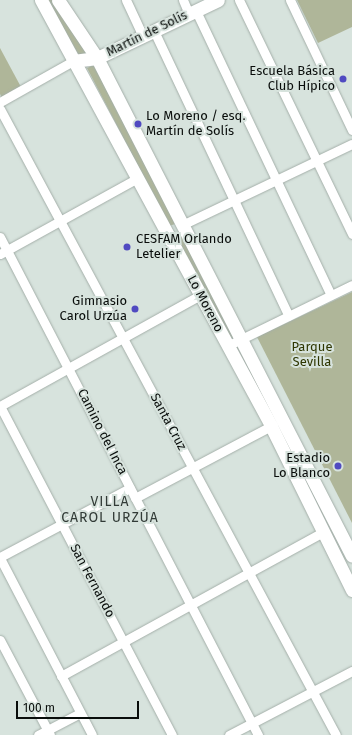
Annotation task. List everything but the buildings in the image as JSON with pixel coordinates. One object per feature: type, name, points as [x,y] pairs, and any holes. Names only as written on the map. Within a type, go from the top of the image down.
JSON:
[{"type":"street","name":"Lo Moreno","points":[[41,0],[136,179],[271,426],[352,590]]},
{"type":"street","name":"Lo Moreno","points":[[58,0],[97,58],[243,338],[352,556]]},
{"type":"street","points":[[126,0],[148,34],[234,200],[289,316]]},
{"type":"street","points":[[183,0],[193,12],[331,295]]},
{"type":"street","name":"Martín de Solís","points":[[73,61],[97,58],[218,0]]},
{"type":"street","points":[[239,0],[352,234]]},
{"type":"street","points":[[290,0],[352,130]]},
{"type":"street","points":[[0,102],[73,61]]},
{"type":"street","name":"Santa Cruz","points":[[0,108],[336,735]]},
{"type":"street","points":[[168,237],[184,224],[352,144]]},
{"type":"street","points":[[3,252],[136,179]]},
{"type":"street","name":"Camino del Inca","points":[[0,237],[3,252],[69,368],[258,735]]},
{"type":"street","points":[[227,346],[352,285]]},
{"type":"street","points":[[0,406],[200,295]]},
{"type":"street","name":"San Fernando","points":[[0,406],[172,735]]},
{"type":"street","points":[[135,498],[271,426]]},
{"type":"street","points":[[92,735],[0,557],[130,488]]},
{"type":"street","points":[[61,676],[323,532]]},
{"type":"street","points":[[0,640],[48,733]]},
{"type":"street","points":[[229,735],[352,671]]},
{"type":"street","points":[[38,735],[48,733],[80,713]]},
{"type":"green space","points":[[45,0],[56,0],[92,54],[80,57]]},
{"type":"green space","points":[[297,0],[352,0],[352,27],[318,43]]},
{"type":"green space","points":[[0,48],[21,87],[2,98],[0,94]]},
{"type":"green space","points":[[98,63],[181,222],[169,226],[87,68]]},
{"type":"green space","points":[[183,232],[237,335],[229,339],[175,238]]},
{"type":"green space","name":"Parque Sevilla","points":[[352,292],[352,523],[257,337]]},
{"type":"place","name":"Escuela Básica Club Hípico","points":[[343,79]]},
{"type":"place","name":"Lo Moreno / esq. Martín de Solís","points":[[138,124]]},
{"type":"place","name":"CESFAM Orlando Letelier","points":[[127,247]]},
{"type":"place","name":"Gimnasio Carol Urzúa","points":[[135,309]]},
{"type":"place","name":"Estadio Lo Blanco","points":[[338,466]]},
{"type":"district","name":"VILLA CAROL URZÚA","points":[[110,510]]}]
